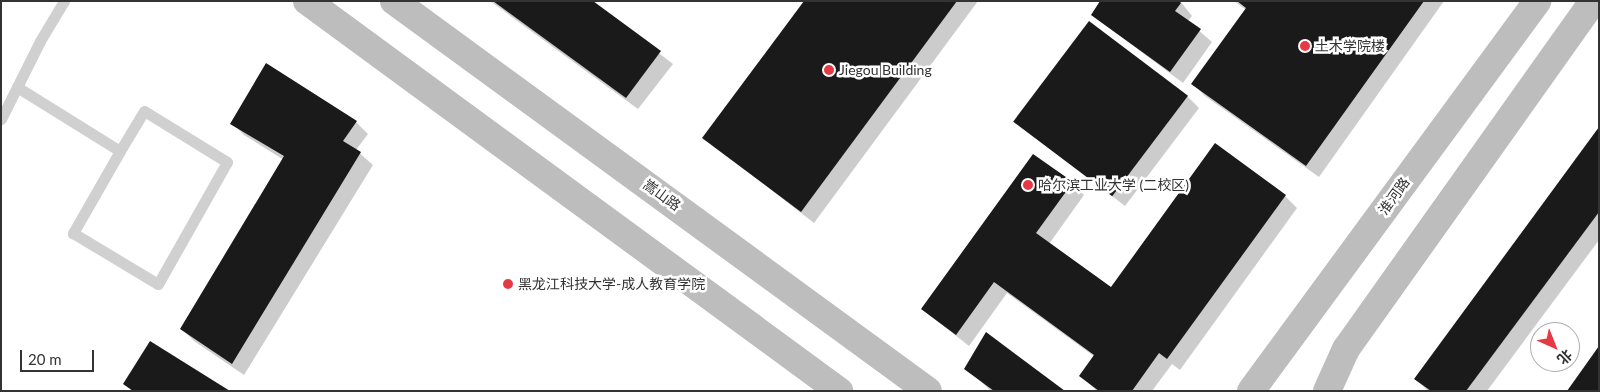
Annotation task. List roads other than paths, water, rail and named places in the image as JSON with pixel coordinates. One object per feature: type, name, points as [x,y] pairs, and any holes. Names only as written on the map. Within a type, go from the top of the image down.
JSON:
[{"type":"main road","points":[[307,1],[839,391]]},
{"type":"main road","name":"嵩山路","points":[[394,1],[928,391]]},
{"type":"main road","name":"淮河路","points":[[1251,391],[1537,1]]},
{"type":"main road","points":[[1327,391],[1346,349],[1593,1]]},
{"type":"lane","points":[[1,118],[64,1]]},
{"type":"lane","points":[[17,87],[120,151]]},
{"type":"lane","points":[[144,110],[227,162],[158,284],[73,233],[120,151],[144,110]]},
{"type":"place","name":"土木学院楼","points":[[1305,46]]},
{"type":"place","name":"Jiegou Building","points":[[829,70]]},
{"type":"place","name":"哈尔滨工业大学 (二校区)","points":[[1028,185]]},
{"type":"place","name":"黑龙江科技大学-成人教育学院","points":[[508,284]]}]
